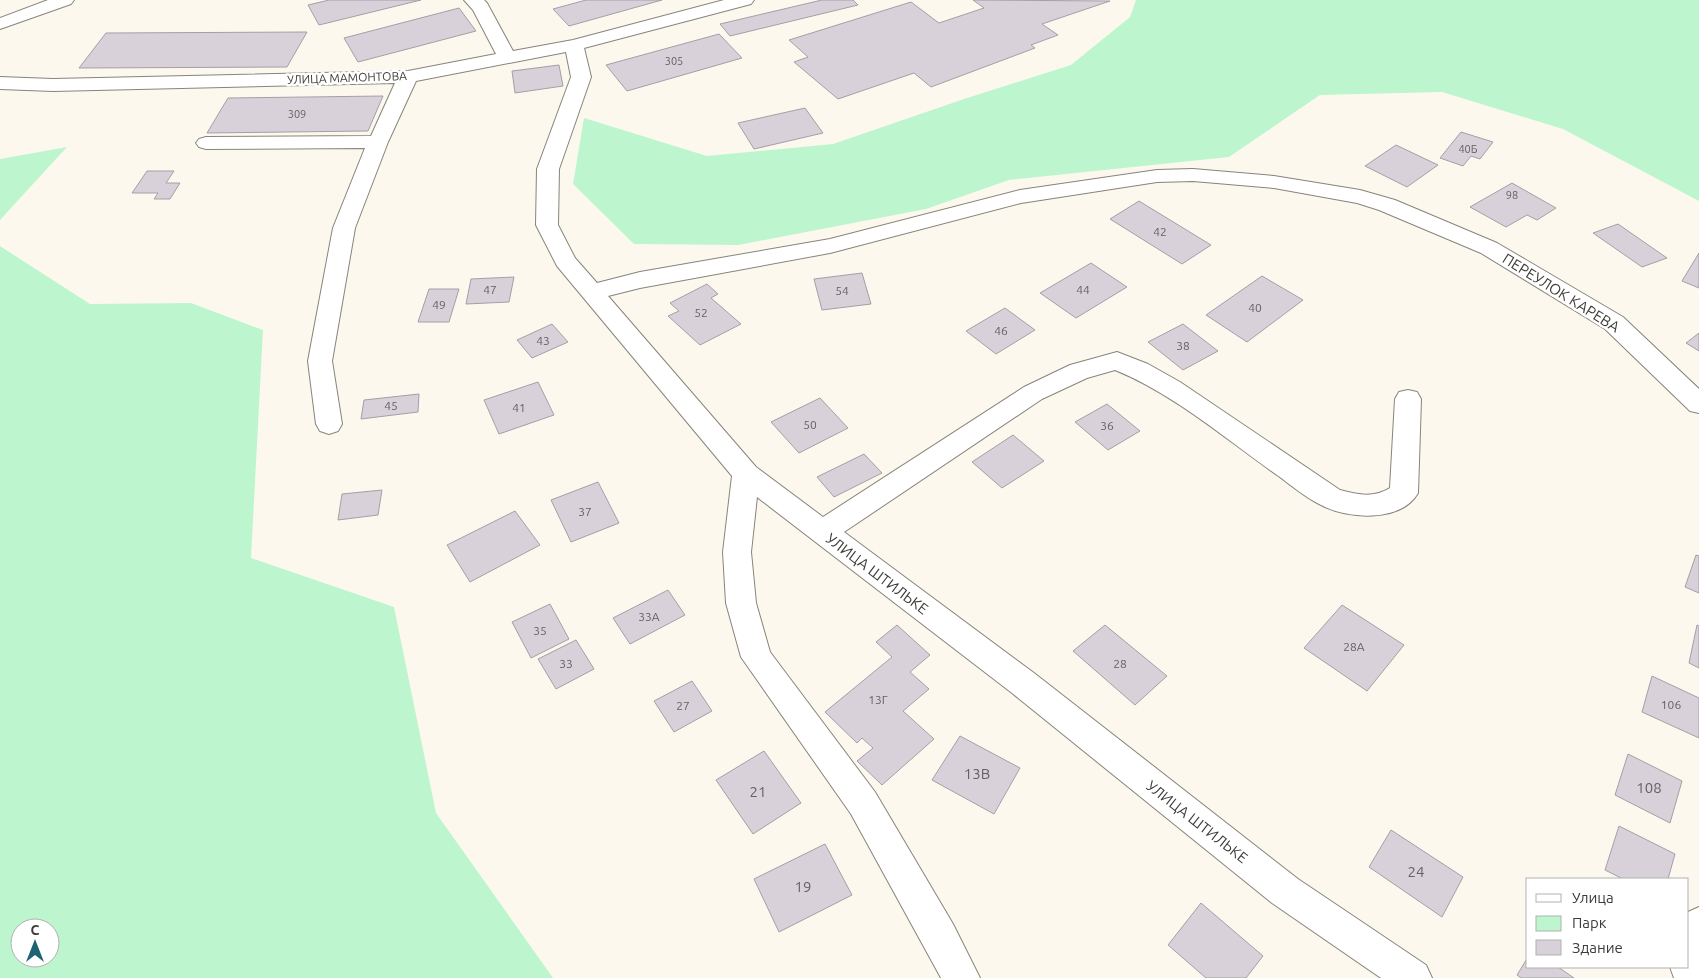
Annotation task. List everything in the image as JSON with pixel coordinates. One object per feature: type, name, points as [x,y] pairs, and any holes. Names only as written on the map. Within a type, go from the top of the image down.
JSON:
[{"type":"street","points":[[0,24],[65,0]]},
{"type":"street","points":[[473,0],[480,8],[508,59]]},
{"type":"street","name":"УЛИЦА МАМОНТОВА","points":[[0,83],[63,85],[408,77],[574,45],[745,0]]},
{"type":"street","name":"УЛИЦА ШТИЛЬКЕ","points":[[574,45],[581,77],[548,169],[547,225],[565,261],[746,474],[1023,683],[1285,891],[1413,978]]},
{"type":"street","points":[[329,424],[320,361],[344,228],[378,142],[408,77]]},
{"type":"street","points":[[206,143],[378,142]]},
{"type":"street","name":"ПЕРЕУЛОК КАРЕВА","points":[[592,292],[640,280],[830,246],[1020,197],[1157,176],[1232,177],[1274,182],[1360,197],[1431,222],[1490,248],[1614,323],[1699,404]]},
{"type":"street","points":[[822,532],[1033,393],[1079,371],[1117,361],[1139,370],[1171,388],[1331,498],[1361,506],[1386,504],[1404,493],[1408,399]]},
{"type":"street","points":[[746,474],[737,552],[741,603],[756,657],[863,803],[940,936],[961,978]]},
{"type":"street","points":[[1689,963],[1699,925]]},
{"type":"green space","points":[[1136,0],[1699,0],[1699,201],[1563,129],[1442,92],[1320,95],[1229,157],[1009,180],[926,209],[738,245],[634,244],[573,184],[584,118],[707,156],[833,144],[1071,65],[1130,17]]},
{"type":"green space","points":[[67,147],[0,220],[0,159]]},
{"type":"green space","points":[[0,246],[90,304],[191,303],[263,330],[251,558],[394,607],[436,813],[553,978],[0,978]]},
{"type":"building","points":[[329,0],[421,0],[319,25],[308,5]]},
{"type":"building","points":[[586,0],[662,0],[569,26],[553,9]]},
{"type":"building","points":[[822,0],[853,0],[858,5],[730,36],[720,24]]},
{"type":"building","points":[[973,0],[1110,1],[1042,24],[1058,35],[1031,45],[1035,48],[931,87],[914,73],[838,99],[794,62],[808,57],[789,40],[911,2],[939,23],[984,8]]},
{"type":"building","points":[[459,8],[476,31],[358,62],[344,38]]},
{"type":"building","points":[[307,32],[287,67],[79,68],[106,33]]},
{"type":"building","points":[[719,34],[742,58],[627,91],[606,65]]},
{"type":"building","points":[[559,65],[563,86],[515,93],[512,71]]},
{"type":"building","points":[[383,96],[368,131],[207,133],[228,98]]},
{"type":"building","points":[[805,108],[823,133],[754,149],[738,123]]},
{"type":"building","points":[[1461,132],[1493,142],[1480,159],[1471,156],[1463,166],[1440,158]]},
{"type":"building","points":[[1396,145],[1438,165],[1407,187],[1365,166]]},
{"type":"building","points":[[147,171],[174,171],[166,183],[180,183],[170,199],[154,199],[158,193],[132,193]]},
{"type":"building","points":[[1512,183],[1556,208],[1537,220],[1527,215],[1506,227],[1470,207]]},
{"type":"building","points":[[1139,201],[1211,245],[1182,264],[1110,219]]},
{"type":"building","points":[[1618,224],[1667,258],[1642,267],[1593,233]]},
{"type":"building","points":[[1699,253],[1699,288],[1682,281]]},
{"type":"building","points":[[1091,263],[1127,287],[1076,318],[1040,293]]},
{"type":"building","points":[[862,273],[871,304],[822,310],[814,279]]},
{"type":"building","points":[[1262,276],[1303,300],[1247,342],[1206,315]]},
{"type":"building","points":[[514,277],[509,302],[466,304],[471,279]]},
{"type":"building","points":[[707,284],[718,294],[711,298],[741,324],[700,345],[668,316],[679,311],[670,303]]},
{"type":"building","points":[[429,289],[459,289],[449,322],[418,322]]},
{"type":"building","points":[[1005,308],[1035,330],[996,354],[966,331]]},
{"type":"building","points":[[552,324],[568,342],[532,358],[517,340]]},
{"type":"building","points":[[1183,324],[1218,351],[1183,370],[1148,342]]},
{"type":"building","points":[[1699,333],[1699,351],[1686,343]]},
{"type":"building","points":[[538,382],[554,415],[499,434],[484,400]]},
{"type":"building","points":[[419,394],[418,412],[361,419],[364,400]]},
{"type":"building","points":[[820,398],[848,428],[799,453],[771,422]]},
{"type":"building","points":[[1107,404],[1140,431],[1108,450],[1075,422]]},
{"type":"building","points":[[1013,435],[1044,461],[1002,488],[972,462]]},
{"type":"building","points":[[864,454],[882,473],[834,497],[817,477]]},
{"type":"building","points":[[598,482],[619,523],[571,542],[551,500]]},
{"type":"building","points":[[382,490],[378,515],[338,520],[342,494]]},
{"type":"building","points":[[515,511],[540,545],[470,582],[447,545]]},
{"type":"building","points":[[1696,555],[1699,556],[1699,593],[1685,587]]},
{"type":"building","points":[[668,590],[685,615],[630,644],[613,618]]},
{"type":"building","points":[[550,604],[569,639],[531,658],[512,622]]},
{"type":"building","points":[[1342,605],[1404,645],[1367,691],[1304,648]]},
{"type":"building","points":[[897,625],[930,655],[910,672],[929,689],[903,711],[934,739],[882,785],[857,761],[873,748],[862,738],[857,743],[825,712],[892,657],[876,642]]},
{"type":"building","points":[[1105,625],[1167,676],[1135,705],[1073,651]]},
{"type":"building","points":[[1697,625],[1699,626],[1699,668],[1689,663]]},
{"type":"building","points":[[576,640],[594,669],[556,689],[538,659]]},
{"type":"building","points":[[1652,676],[1699,698],[1699,738],[1642,712]]},
{"type":"building","points":[[692,681],[712,711],[674,732],[654,701]]},
{"type":"building","points":[[960,736],[1020,768],[994,814],[932,780]]},
{"type":"building","points":[[764,751],[801,803],[753,834],[716,780]]},
{"type":"building","points":[[1628,754],[1682,781],[1670,823],[1615,795]]},
{"type":"building","points":[[1619,826],[1675,854],[1668,878],[1621,878],[1605,870]]},
{"type":"building","points":[[1391,830],[1463,877],[1442,917],[1369,867]]},
{"type":"building","points":[[825,844],[852,895],[779,932],[754,879]]},
{"type":"building","points":[[1201,903],[1263,956],[1246,978],[1206,978],[1168,945]]},
{"type":"building","points":[[1526,960],[1526,968],[1559,968],[1574,978],[1521,978],[1517,975]]}]
